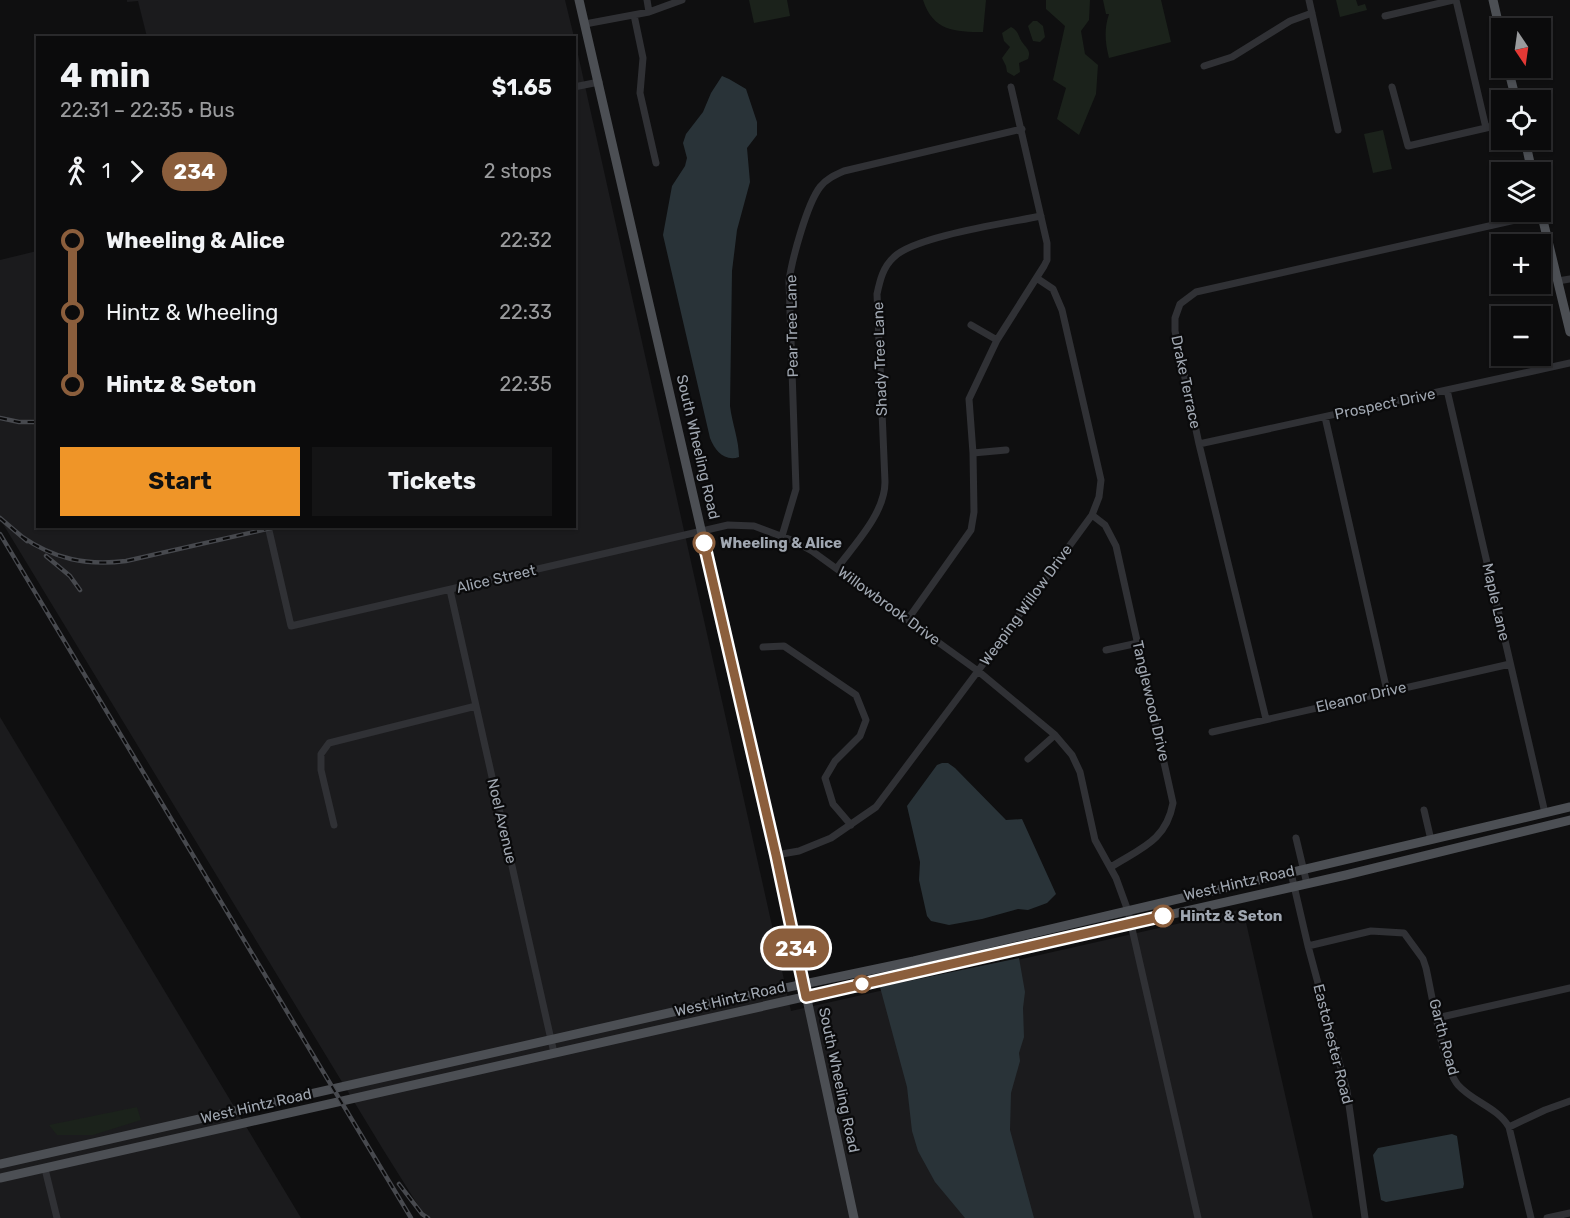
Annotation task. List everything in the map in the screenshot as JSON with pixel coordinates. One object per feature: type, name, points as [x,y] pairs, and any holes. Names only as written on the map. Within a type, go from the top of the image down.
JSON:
[{"type":"main road","name":"South Wheeling Road","points":[[579,0],[776,855],[854,1218]]},
{"type":"main road","points":[[1492,0],[1497,18]]},
{"type":"main road","points":[[1544,222],[1570,332]]},
{"type":"main road","name":"West Hintz Road","points":[[0,1164],[1128,911],[1570,807]]},
{"type":"main road","name":"West Hintz Road","points":[[0,1179],[1307,884],[1570,820]]},
{"type":"street","points":[[647,0],[649,12]]},
{"type":"street","points":[[585,24],[649,12],[682,0]]},
{"type":"street","points":[[1309,0],[1338,129]]},
{"type":"street","points":[[1385,15],[1454,0],[1486,128]]},
{"type":"street","points":[[1204,66],[1232,57],[1290,21],[1312,13]]},
{"type":"street","points":[[634,15],[643,58],[640,93],[656,163]]},
{"type":"street","points":[[576,87],[599,82]]},
{"type":"street","points":[[908,619],[971,530],[974,512],[969,399],[997,340],[1038,279],[1047,260],[1048,251],[1041,216],[1011,87]]},
{"type":"street","points":[[1392,87],[1408,146],[1491,127]]},
{"type":"street","name":"Pear Tree Lane","points":[[782,536],[796,489],[789,281],[791,267],[816,192],[828,179],[844,171],[1022,129]]},
{"type":"street","name":"Shady Tree Lane","points":[[837,568],[878,511],[884,497],[877,294],[881,275],[886,265],[900,252],[921,242],[1041,216]]},
{"type":"street","name":"Drake Terrace","points":[[1266,719],[1199,444],[1174,325],[1180,304],[1196,292],[1494,222]]},
{"type":"street","name":"Weeping Willow Drive","points":[[776,855],[798,851],[831,838],[876,807],[1092,515],[1099,497],[1101,480],[1099,469],[1062,310],[1053,289],[1038,279]]},
{"type":"street","points":[[1558,281],[1570,279]]},
{"type":"street","points":[[971,325],[997,340]]},
{"type":"street","name":"Prospect Drive","points":[[1199,444],[1570,363]]},
{"type":"street","name":"Maple Lane","points":[[1447,390],[1545,813]]},
{"type":"street","points":[[1325,417],[1388,691]]},
{"type":"street","points":[[973,453],[1006,450]]},
{"type":"street","name":"Tanglewood Drive","points":[[1092,515],[1105,525],[1114,538],[1173,803],[1168,822],[1158,837],[1111,867]]},
{"type":"street","name":"Willowbrook Drive","points":[[701,530],[728,525],[754,526],[782,536],[812,551],[978,671],[1055,735],[1072,755],[1080,772],[1095,840],[1111,867],[1128,911],[1198,1218]]},
{"type":"street","name":"Alice Street","points":[[268,528],[291,626],[701,530]]},
{"type":"street","name":"Noel Avenue","points":[[450,590],[554,1053]]},
{"type":"street","points":[[1106,650],[1138,643]]},
{"type":"street","points":[[763,646],[784,646],[856,695],[866,720],[860,736],[835,761],[825,778],[833,804],[851,825]]},
{"type":"street","name":"Eleanor Drive","points":[[1212,732],[1510,664]]},
{"type":"street","points":[[334,825],[321,770],[321,754],[329,743],[476,705]]},
{"type":"street","points":[[1028,759],[1055,735]]},
{"type":"street","points":[[1424,810],[1431,840]]},
{"type":"street","points":[[1296,838],[1307,884]]},
{"type":"street","name":"Eastchester Road","points":[[1292,873],[1308,946],[1347,1091],[1365,1218]]},
{"type":"street","name":"Garth Road","points":[[1308,946],[1371,931],[1404,933],[1423,958],[1447,1060],[1454,1080],[1462,1089],[1496,1112],[1509,1127]]},
{"type":"street","points":[[1437,1018],[1570,988]]},
{"type":"street","points":[[1531,1218],[1509,1127],[1534,1114],[1570,1101]]},
{"type":"street","points":[[45,1169],[57,1218]]},
{"type":"street","points":[[1547,1218],[1570,1213]]},
{"type":"shaded area","points":[[127,0],[565,0],[574,36],[147,36],[138,1],[127,2]]},
{"type":"shaded area","points":[[749,0],[787,0],[790,16],[754,23]]},
{"type":"shaded area","points":[[923,0],[986,0],[983,32],[946,28],[933,18]]},
{"type":"shaded area","points":[[1046,0],[1090,0],[1089,20],[1081,31],[1085,54],[1098,65],[1096,94],[1079,135],[1057,119],[1066,88],[1053,80],[1065,26],[1046,9]]},
{"type":"shaded area","points":[[1103,0],[1161,0],[1171,42],[1109,58],[1106,25],[1109,14],[1106,14]]},
{"type":"shaded area","points":[[1336,0],[1356,0],[1358,6],[1365,4],[1367,10],[1340,17]]},
{"type":"shaded area","points":[[1033,21],[1043,26],[1045,37],[1040,42],[1033,41],[1028,26]]},
{"type":"shaded area","points":[[1011,27],[1017,32],[1029,54],[1028,59],[1019,63],[1020,72],[1014,76],[1007,72],[1002,58],[1010,47],[1004,41],[1002,33]]},
{"type":"shaded area","points":[[576,45],[791,1011],[1243,909],[1313,1218],[426,1218],[0,519],[0,260],[36,251],[36,528],[576,528]]},
{"type":"shaded area","points":[[722,76],[746,89],[757,122],[757,135],[747,148],[750,182],[737,230],[732,271],[730,406],[739,457],[734,458],[721,454],[710,438],[663,235],[672,186],[685,166],[687,158],[683,143],[686,134],[703,112]]},
{"type":"shaded area","points":[[1383,130],[1392,169],[1373,173],[1364,134]]},
{"type":"shaded area","points":[[0,717],[301,1218],[0,1218]]},
{"type":"shaded area","points":[[948,763],[955,768],[1006,820],[1022,819],[1056,894],[1047,903],[1028,910],[1018,909],[949,925],[931,921],[927,916],[919,880],[920,862],[907,806],[937,765]]},
{"type":"shaded area","points":[[1019,958],[1025,992],[1024,1037],[1011,1093],[1010,1130],[1034,1218],[965,1218],[935,1182],[918,1151],[912,1131],[907,1087],[880,987]]},
{"type":"shaded area","points":[[137,1107],[141,1120],[93,1135],[57,1135],[49,1125]]},
{"type":"shaded area","points":[[1452,1134],[1457,1136],[1463,1188],[1386,1202],[1381,1200],[1373,1155],[1378,1148]]},
{"type":"railway","points":[[0,418],[19,422],[36,422]]},
{"type":"railway","points":[[0,518],[27,541]]},
{"type":"railway","points":[[21,536],[46,550],[71,559],[111,562],[126,561],[271,528]]},
{"type":"railway","points":[[0,534],[411,1218]]},
{"type":"railway","points":[[46,556],[70,576],[80,590]]},
{"type":"railway","points":[[399,1184],[422,1214],[428,1218]]},
{"type":"bus line","name":"234","points":[[704,543],[776,855],[806,997],[1163,916]]},
{"type":"place","name":"Wheeling & Alice","points":[[704,543]]},
{"type":"place","name":"Hintz & Seton","points":[[1163,916]]}]
